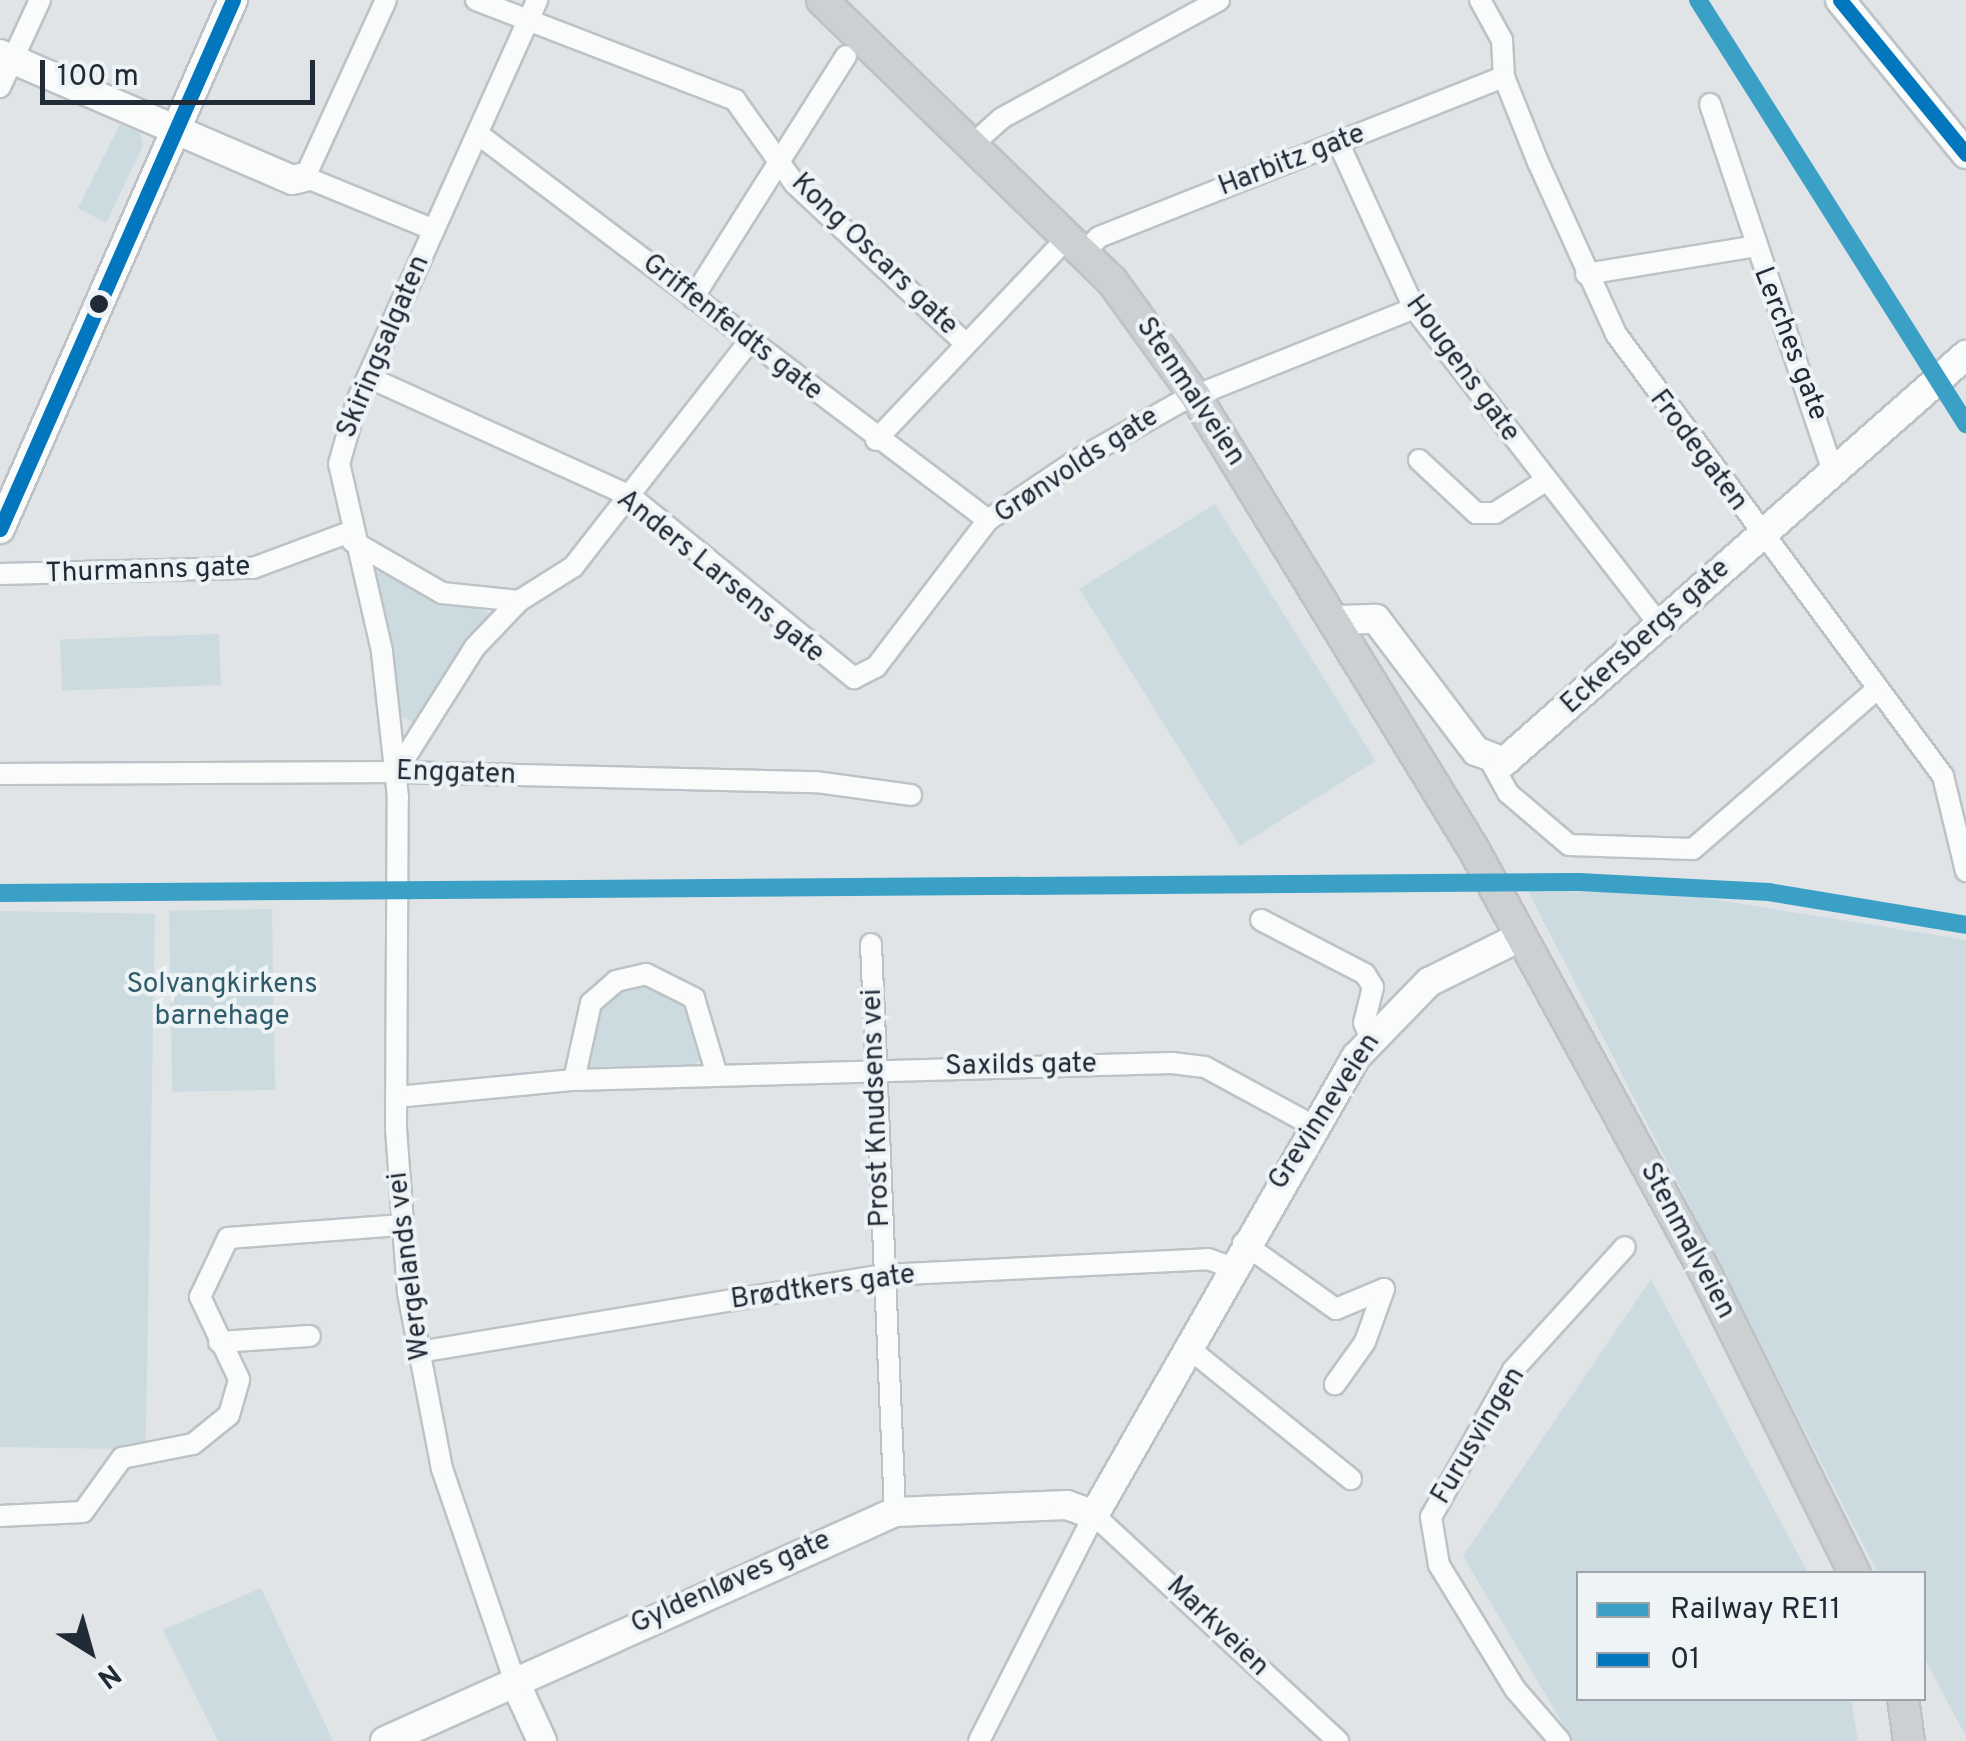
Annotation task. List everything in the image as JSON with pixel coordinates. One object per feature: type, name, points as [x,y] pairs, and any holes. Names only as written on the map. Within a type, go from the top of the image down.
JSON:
[{"type":"main road","points":[[0,528],[233,0]]},
{"type":"main road","name":"Stenmalveien","points":[[822,0],[1076,244],[1196,397],[1340,620],[1474,850],[1853,1571]]},
{"type":"main road","points":[[1840,0],[1966,154]]},
{"type":"main road","points":[[4,71],[306,177]]},
{"type":"main road","name":"Eckersbergs gate","points":[[1492,764],[1512,757],[1966,355]]},
{"type":"main road","points":[[1340,620],[1364,614],[1388,630],[1492,764]]},
{"type":"main road","name":"Grevinneveien","points":[[1094,1515],[1310,1124],[1371,1039],[1429,982],[1515,925]]},
{"type":"main road","name":"Gyldenløves gate","points":[[386,1741],[895,1512],[1068,1505],[1094,1515]]},
{"type":"main road","name":"Wergelands vei","points":[[515,1682],[542,1741]]},
{"type":"main road","points":[[1903,1701],[1908,1741]]},
{"type":"street","points":[[4,71],[40,0]]},
{"type":"street","points":[[386,0],[306,177],[434,230]]},
{"type":"street","name":"Kong Oscars gate","points":[[476,0],[723,93],[753,118],[780,160],[966,344]]},
{"type":"street","name":"Skiringsalgaten","points":[[396,772],[382,651],[351,536],[340,464],[368,377],[538,0]]},
{"type":"street","points":[[972,145],[1002,118],[1219,0]]},
{"type":"street","name":"Frodegaten","points":[[1480,0],[1502,40],[1504,77],[1586,274],[1643,378],[1878,688],[1955,797],[1966,871]]},
{"type":"street","points":[[693,298],[846,56]]},
{"type":"street","name":"Harbitz gate","points":[[876,440],[966,344],[1076,244],[1504,77]]},
{"type":"street","name":"Lerches gate","points":[[1710,104],[1731,148],[1751,248],[1833,472]]},
{"type":"street","name":"Griffenfeldts gate","points":[[478,134],[876,440],[988,520]]},
{"type":"street","name":"Hougens gate","points":[[1338,142],[1414,308],[1660,624]]},
{"type":"street","points":[[1586,274],[1751,248]]},
{"type":"street","name":"Grønvolds gate","points":[[854,678],[876,667],[988,520],[1130,426],[1414,308]]},
{"type":"street","points":[[396,772],[467,658],[519,601],[573,566],[750,342]]},
{"type":"street","name":"Anders Larsens gate","points":[[368,377],[630,496],[854,678]]},
{"type":"street","points":[[1419,460],[1476,513],[1495,513],[1545,481]]},
{"type":"street","points":[[351,536],[442,593],[519,601]]},
{"type":"street","name":"Thurmanns gate","points":[[0,574],[254,568],[351,536]]},
{"type":"street","points":[[1492,764],[1508,792],[1569,845],[1693,849],[1878,688]]},
{"type":"street","name":"Enggaten","points":[[0,774],[396,772],[816,782],[911,795]]},
{"type":"street","name":"Wergelands vei","points":[[396,772],[400,1225],[418,1352],[455,1518],[515,1682]]},
{"type":"street","points":[[1261,920],[1370,980],[1371,1039]]},
{"type":"street","name":"Prost Knudsens vei","points":[[871,944],[895,1512]]},
{"type":"street","points":[[574,1080],[591,1003],[616,981],[646,974],[694,998],[717,1075]]},
{"type":"street","name":"Saxilds gate","points":[[396,1096],[574,1080],[1196,1064],[1310,1124]]},
{"type":"street","points":[[0,1516],[84,1512],[122,1458],[207,1436],[240,1390],[200,1297],[228,1238],[400,1225]]},
{"type":"street","name":"Furusvingen","points":[[1560,1741],[1515,1689],[1438,1565],[1431,1517],[1514,1370],[1624,1248]]},
{"type":"street","points":[[1236,1255],[1336,1309],[1384,1288],[1372,1330],[1335,1384]]},
{"type":"street","name":"Brødtkers gate","points":[[418,1352],[884,1275],[1236,1255]]},
{"type":"street","points":[[219,1342],[310,1336]]},
{"type":"street","points":[[1186,1346],[1351,1479]]},
{"type":"street","name":"Grevinneveien","points":[[979,1741],[1094,1515]]},
{"type":"street","name":"Markveien","points":[[1094,1515],[1338,1741]]},
{"type":"green space","points":[[120,124],[140,133],[143,146],[106,223],[78,208]]},
{"type":"green space","points":[[1215,504],[1376,761],[1240,846],[1079,589]]},
{"type":"green space","points":[[380,570],[490,613],[413,723],[396,713],[374,579]]},
{"type":"green space","points":[[219,634],[221,685],[62,691],[60,640]]},
{"type":"green space","points":[[1528,891],[1675,893],[1966,940],[1966,1737],[1926,1661],[1926,1571],[1877,1571]]},
{"type":"green space","name":"Solvangkirkens barnehage","points":[[272,909],[275,1090],[172,1092],[169,911]]},
{"type":"green space","points":[[0,911],[155,914],[146,1450],[0,1447]]},
{"type":"green space","points":[[648,979],[689,1003],[703,1057],[694,1065],[582,1067],[601,994]]},
{"type":"green space","points":[[1651,1279],[1807,1571],[1576,1571],[1576,1701],[1851,1701],[1858,1741],[1573,1741],[1463,1556]]},
{"type":"green space","points":[[261,1588],[333,1741],[218,1741],[163,1630]]},
{"type":"rail line","name":"RE11","points":[[1698,0],[1966,424]]},
{"type":"rail line","name":"RE11","points":[[0,893],[1579,882],[1769,892],[1966,925]]},
{"type":"transit line","name":"01","points":[[0,529],[233,0]]},
{"type":"transit line","name":"01","points":[[1840,0],[1966,154]]}]
